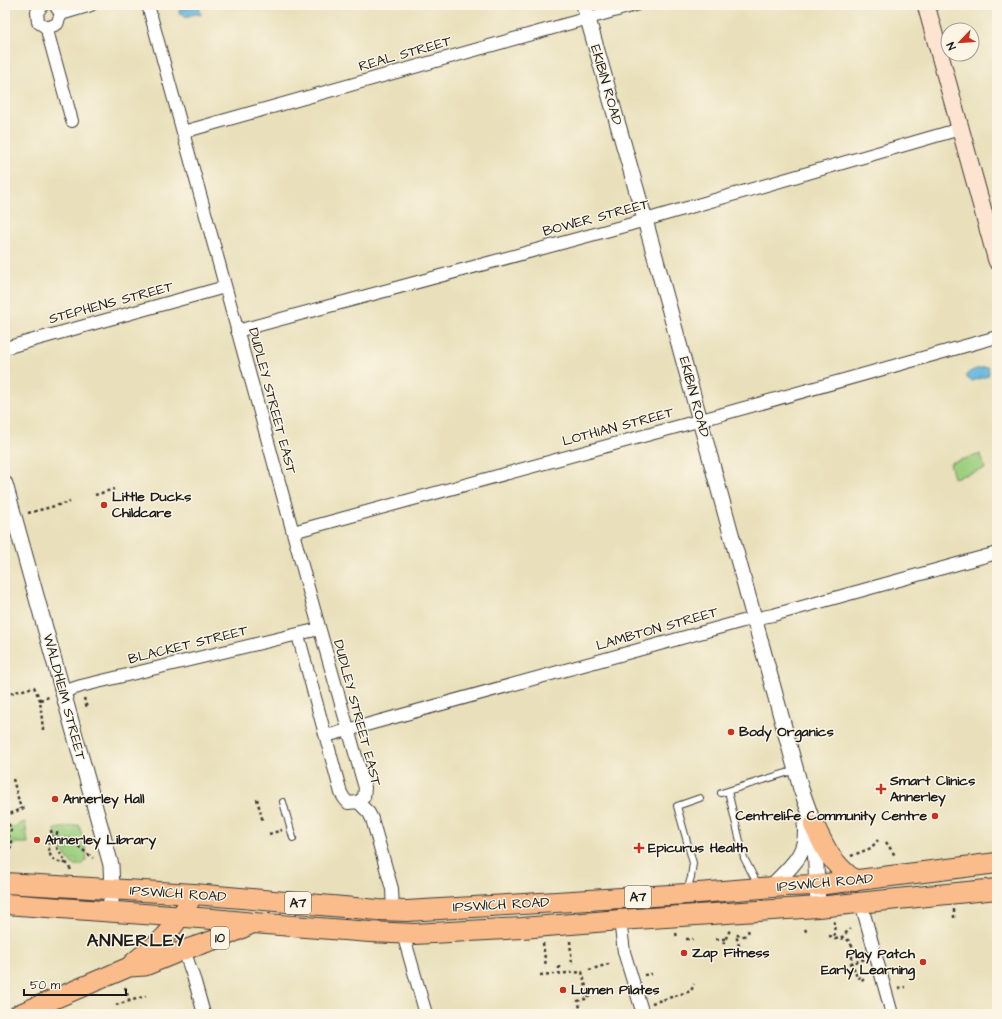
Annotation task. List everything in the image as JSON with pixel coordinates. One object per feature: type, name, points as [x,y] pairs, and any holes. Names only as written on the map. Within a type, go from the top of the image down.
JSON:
[{"type":"highway","points":[[814,825],[828,854],[841,870],[855,881]]},
{"type":"highway","name":"IPSWICH ROAD","points":[[7,874],[112,889],[194,894],[393,911],[817,885],[997,863]]},
{"type":"highway","name":"IPSWICH ROAD","points":[[5,904],[402,934],[522,928],[818,907],[997,889]]},
{"type":"main road","points":[[926,5],[997,261]]},
{"type":"main road","name":"10","points":[[129,967],[166,935],[194,894]]},
{"type":"main road","name":"10","points":[[19,1014],[129,967],[145,966],[184,950],[226,936],[254,923]]},
{"type":"street","points":[[43,5],[37,12],[38,22],[47,28],[72,121]]},
{"type":"street","points":[[47,28],[57,24],[58,10],[91,5]]},
{"type":"street","name":"DUDLEY STREET EAST","points":[[148,5],[364,788],[364,797],[358,802],[351,803],[344,798],[298,635]]},
{"type":"street","name":"REAL STREET","points":[[183,132],[585,12],[635,5]]},
{"type":"street","name":"EKIBIN ROAD","points":[[585,12],[645,220],[801,789],[814,825],[818,907]]},
{"type":"street","name":"BOWER STREET","points":[[238,331],[645,220],[960,130]]},
{"type":"street","name":"STEPHENS STREET","points":[[5,348],[225,287]]},
{"type":"street","name":"LOTHIAN STREET","points":[[293,532],[997,337]]},
{"type":"street","name":"WALDHEIM STREET","points":[[5,484],[56,695],[111,866],[112,889],[110,912]]},
{"type":"street","name":"LAMBTON STREET","points":[[326,736],[773,615],[997,552]]},
{"type":"street","name":"BLACKET STREET","points":[[56,695],[81,686],[319,629]]},
{"type":"street","name":"EKIBIN ROAD","points":[[765,888],[795,864],[804,848],[806,829],[801,789]]},
{"type":"street","name":"DUDLEY STREET EAST","points":[[358,802],[369,813],[372,819],[392,889],[393,911]]},
{"type":"street","points":[[861,903],[892,1014]]},
{"type":"street","points":[[620,920],[624,952],[643,1014]]},
{"type":"street","points":[[402,934],[426,1014]]},
{"type":"street","points":[[184,950],[204,1014]]},
{"type":"lane","points":[[721,793],[796,770]]},
{"type":"lane","points":[[728,791],[744,858],[765,888]]},
{"type":"lane","points":[[686,894],[693,863],[677,806],[700,798]]},
{"type":"lane","points":[[283,802],[293,838]]},
{"type":"path","points":[[95,495],[114,490]]},
{"type":"path","points":[[32,512],[70,502]]},
{"type":"path","points":[[5,694],[34,687],[40,700],[43,730]]},
{"type":"path","points":[[40,700],[56,695]]},
{"type":"path","points":[[84,698],[87,708]]},
{"type":"path","points":[[13,779],[21,809]]},
{"type":"path","points":[[257,799],[262,822]]},
{"type":"path","points":[[5,816],[26,807]]},
{"type":"path","points":[[5,819],[11,828],[8,835],[12,844],[9,854],[7,874]]},
{"type":"path","points":[[51,830],[49,837],[50,855],[52,860],[67,864]]},
{"type":"path","points":[[269,834],[285,830]]},
{"type":"path","points":[[57,832],[57,838],[69,839],[93,858]]},
{"type":"path","points":[[49,837],[71,870]]},
{"type":"path","points":[[846,858],[871,848],[878,840]]},
{"type":"path","points":[[886,842],[896,857]]},
{"type":"path","points":[[954,909],[954,920]]},
{"type":"path","points":[[835,928],[835,937]]},
{"type":"path","points":[[805,929],[807,934]]},
{"type":"path","points":[[841,938],[850,929]]},
{"type":"path","points":[[723,944],[730,930]]},
{"type":"path","points":[[739,946],[736,935],[747,935],[748,930]]},
{"type":"path","points":[[676,933],[678,938]]},
{"type":"path","points":[[829,936],[835,937],[835,939],[841,938],[848,940],[852,946],[851,963],[857,978],[862,977],[864,984]]},
{"type":"path","points":[[686,939],[693,939]]},
{"type":"path","points":[[716,939],[726,939]]},
{"type":"path","points":[[570,941],[572,965]]},
{"type":"path","points":[[543,943],[546,967]]},
{"type":"path","points":[[852,951],[861,957]]},
{"type":"path","points":[[851,963],[863,960]]},
{"type":"path","points":[[589,970],[612,963]]},
{"type":"path","points":[[558,966],[559,974]]},
{"type":"path","points":[[540,975],[582,972],[589,998],[578,1001],[582,1014]]},
{"type":"path","points":[[643,975],[648,976],[652,974]]},
{"type":"path","points":[[651,1003],[691,991],[694,984]]},
{"type":"path","points":[[125,987],[129,1002]]},
{"type":"path","points":[[116,1004],[129,1002],[146,996]]},
{"type":"green space","points":[[981,454],[985,469],[954,478],[950,463]]},
{"type":"green space","points":[[25,822],[28,843],[16,843],[11,846],[5,842],[5,830]]},
{"type":"green space","points":[[79,825],[86,850],[86,859],[82,864],[73,865],[58,844],[55,829]]},
{"type":"water","points":[[199,5],[201,15],[194,14],[186,17],[179,12],[179,10]]},
{"type":"water","points":[[988,367],[988,376],[972,381],[968,379],[966,375],[973,370]]},
{"type":"place","name":"Little Ducks Childcare","points":[[104,505]]},
{"type":"place","name":"Body Organics","points":[[731,732]]},
{"type":"place","name":"Smart Clinics Annerley","points":[[881,789]]},
{"type":"place","name":"Annerley Hall","points":[[55,799]]},
{"type":"place","name":"Centrelife Community Centre","points":[[935,816]]},
{"type":"place","name":"Annerley Library","points":[[37,840]]},
{"type":"place","name":"Epicurus Health","points":[[639,848]]},
{"type":"place","name":"Zap Fitness","points":[[684,953]]},
{"type":"place","name":"Play Patch Early Learning","points":[[923,962]]},
{"type":"place","name":"Lumen Pilates","points":[[563,990]]},
{"type":"district","name":"ANNERLEY","points":[[136,940]]}]
